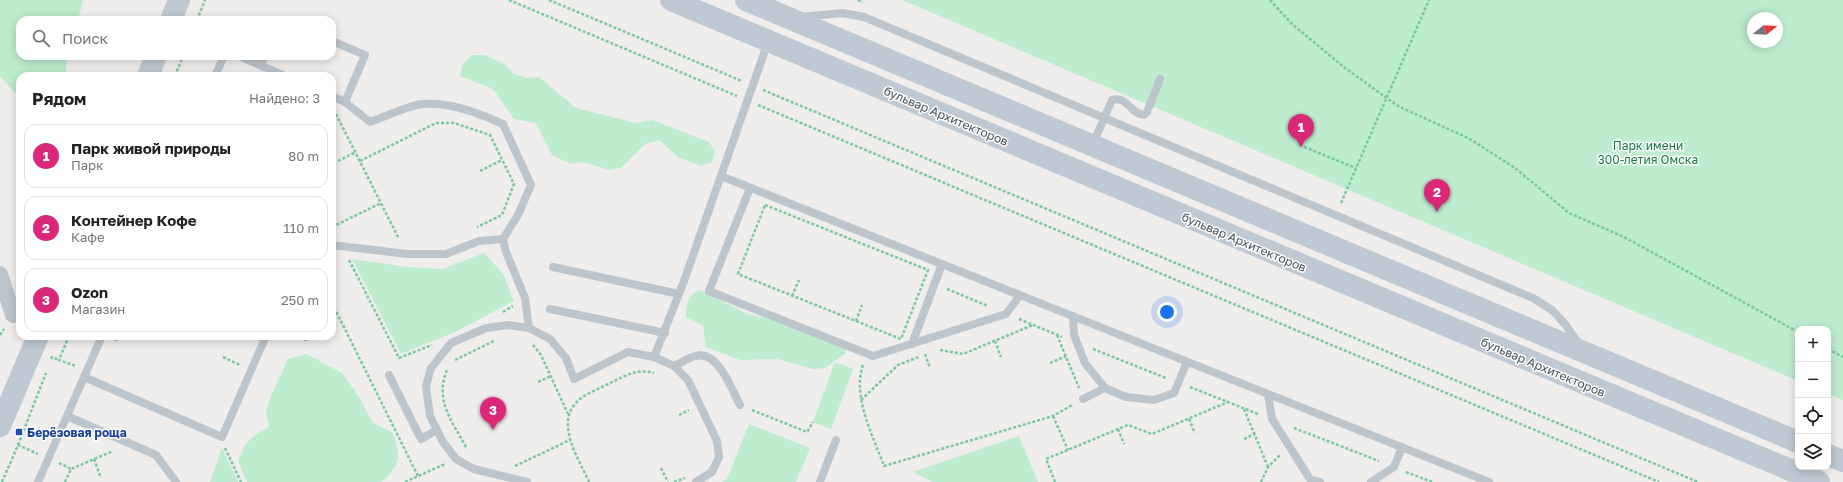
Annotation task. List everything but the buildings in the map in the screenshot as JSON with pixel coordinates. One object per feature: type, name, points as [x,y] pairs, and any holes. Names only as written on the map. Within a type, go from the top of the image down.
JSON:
[{"type":"main road","points":[[173,16],[179,0]]},
{"type":"main road","name":"бульвар Архитекторов","points":[[671,0],[769,40],[1048,160],[1819,482]]},
{"type":"main road","points":[[746,0],[1795,441]]},
{"type":"main road","points":[[150,72],[154,60]]},
{"type":"main road","points":[[0,426],[36,340]]},
{"type":"main road","points":[[1831,456],[1843,461]]},
{"type":"street","points":[[0,274],[11,316]]},
{"type":"lane","points":[[790,18],[843,13],[864,17],[1533,298],[1552,310],[1565,324],[1585,353]]},
{"type":"lane","points":[[654,357],[680,294],[769,40]]},
{"type":"lane","points":[[336,43],[365,55],[345,102]]},
{"type":"lane","points":[[217,72],[222,60]]},
{"type":"lane","points":[[248,60],[276,72]]},
{"type":"lane","points":[[260,65],[262,60]]},
{"type":"lane","points":[[1092,146],[1110,104],[1117,98],[1122,100],[1140,114],[1144,115],[1147,112],[1160,79]]},
{"type":"lane","points":[[336,98],[345,102],[370,122],[422,104],[452,107],[478,113],[503,124],[531,185],[518,215],[503,239],[506,252],[525,298],[529,328]]},
{"type":"lane","points":[[721,176],[1489,482]]},
{"type":"lane","points":[[750,188],[709,291],[867,354],[873,356],[1006,314],[1020,295]]},
{"type":"lane","points":[[336,245],[407,254],[446,254],[479,241],[503,239]]},
{"type":"lane","points":[[912,344],[942,264]]},
{"type":"lane","points":[[553,267],[680,294]]},
{"type":"lane","points":[[550,309],[665,333]]},
{"type":"lane","points":[[1074,316],[1074,335],[1085,362],[1105,388],[1126,397],[1154,400],[1174,393],[1187,362]]},
{"type":"lane","points":[[527,482],[474,469],[456,459],[443,442],[430,416],[426,386],[431,368],[451,343],[486,328],[508,324],[529,328],[550,339],[566,358],[574,379],[628,352],[654,357],[674,366],[688,380],[717,441],[719,457],[712,472],[696,482]]},
{"type":"lane","points":[[38,482],[100,340]]},
{"type":"lane","points":[[85,374],[222,437],[264,340]]},
{"type":"lane","points":[[674,366],[697,355],[709,357],[719,366],[740,405]]},
{"type":"lane","points":[[389,375],[421,438],[437,430]]},
{"type":"lane","points":[[1084,399],[1105,388]]},
{"type":"lane","points":[[1268,394],[1272,419],[1310,479],[1320,482]]},
{"type":"lane","points":[[67,416],[156,456],[176,482]]},
{"type":"lane","points":[[820,482],[836,440]]},
{"type":"lane","points":[[1372,482],[1394,467],[1402,447]]},
{"type":"path","points":[[199,16],[205,0]]},
{"type":"path","points":[[509,0],[1659,482]]},
{"type":"path","points":[[549,0],[1698,482]]},
{"type":"path","points":[[1270,0],[1292,24],[1345,68],[1398,106],[1470,139],[1515,168],[1569,213],[1624,237],[1795,330]]},
{"type":"path","points":[[1341,204],[1429,0]]},
{"type":"path","points":[[177,72],[181,60]]},
{"type":"path","points":[[337,114],[407,254]]},
{"type":"path","points":[[360,161],[436,123],[454,123],[490,135],[514,184],[502,215]]},
{"type":"path","points":[[1304,147],[1356,168]]},
{"type":"path","points":[[338,161],[356,152]]},
{"type":"path","points":[[480,171],[502,160]]},
{"type":"path","points":[[336,225],[381,203]]},
{"type":"path","points":[[765,205],[928,270],[924,280],[901,339],[738,274],[765,205]]},
{"type":"path","points":[[347,255],[399,358]]},
{"type":"path","points":[[792,296],[798,280]]},
{"type":"path","points":[[924,280],[1057,335],[1432,482]]},
{"type":"path","points":[[856,321],[862,305]]},
{"type":"path","points":[[336,311],[418,476]]},
{"type":"path","points":[[937,349],[963,354],[1033,325]]},
{"type":"path","points":[[867,354],[860,374],[860,400],[884,466],[1053,416],[1084,399],[1057,335]]},
{"type":"path","points":[[454,361],[498,339]]},
{"type":"path","points":[[59,360],[67,340]]},
{"type":"path","points":[[995,341],[1001,357]]},
{"type":"path","points":[[527,342],[532,344],[541,356],[551,376],[568,414],[570,440],[590,482]]},
{"type":"path","points":[[1831,351],[1843,357]]},
{"type":"path","points":[[924,354],[930,368]]},
{"type":"path","points":[[1050,363],[1066,356]]},
{"type":"path","points":[[49,364],[52,357],[85,374]]},
{"type":"path","points":[[223,358],[232,361]]},
{"type":"path","points":[[450,366],[442,386],[442,400],[467,450]]},
{"type":"path","points":[[860,400],[898,366]]},
{"type":"path","points":[[568,414],[574,404],[582,397],[635,371],[656,373]]},
{"type":"path","points":[[2,482],[47,372]]},
{"type":"path","points":[[538,382],[551,376]]},
{"type":"path","points":[[1055,482],[1046,459],[1128,425],[1152,434],[1229,402]]},
{"type":"path","points":[[740,405],[808,432],[813,422]]},
{"type":"path","points":[[1244,408],[1268,467]]},
{"type":"path","points":[[680,415],[684,413]]},
{"type":"path","points":[[1053,416],[1068,450]]},
{"type":"path","points":[[1189,419],[1195,434]]},
{"type":"path","points":[[1118,429],[1124,444]]},
{"type":"path","points":[[1244,439],[1255,434]]},
{"type":"path","points":[[495,475],[570,440]]},
{"type":"path","points":[[222,442],[240,482]]},
{"type":"path","points":[[18,445],[71,468],[120,449]]},
{"type":"path","points":[[1261,482],[1268,467],[1289,446]]},
{"type":"path","points":[[94,459],[101,478]]},
{"type":"path","points":[[405,482],[456,459]]},
{"type":"path","points":[[508,464],[514,466]]},
{"type":"path","points":[[65,482],[71,468]]},
{"type":"path","points":[[661,468],[668,482]]},
{"type":"green space","points":[[0,0],[83,0],[79,16],[16,16],[16,60],[67,60],[66,72],[16,72],[16,94],[0,76]]},
{"type":"green space","name":"Парк имени 300-летия Омска","points":[[902,0],[1843,0],[1843,400],[1831,395],[1831,326],[1795,326],[1795,380]]},
{"type":"green space","points":[[472,55],[485,55],[506,65],[514,74],[527,78],[539,77],[576,108],[636,123],[652,120],[709,142],[715,151],[712,162],[701,166],[678,157],[659,140],[645,144],[621,168],[609,170],[583,162],[571,164],[552,155],[536,123],[514,119],[493,89],[460,76],[463,63]]},
{"type":"green space","points":[[484,253],[503,274],[514,301],[455,332],[401,354],[352,259],[407,267],[443,269]]},
{"type":"green space","points":[[700,290],[750,315],[773,319],[845,347],[846,353],[825,368],[813,369],[777,359],[740,360],[706,347],[703,326],[686,317],[686,309],[690,297]]},
{"type":"green space","points":[[306,354],[342,373],[358,395],[372,422],[393,433],[398,460],[393,470],[382,482],[247,482],[238,461],[243,449],[249,440],[269,427],[266,411],[271,396],[288,359]]},
{"type":"green space","points":[[835,362],[853,369],[831,429],[813,422]]},
{"type":"green space","points":[[749,424],[810,448],[796,482],[722,482],[727,479]]},
{"type":"green space","points":[[1019,436],[1038,482],[932,482],[913,472]]},
{"type":"green space","points":[[222,448],[238,482],[210,482]]},
{"type":"place","name":"Парк живой природы","points":[[1301,147]]},
{"type":"place","name":"Контейнер Кофе","points":[[1437,212]]},
{"type":"place","name":"Ozon","points":[[493,430]]},
{"type":"place","name":"Берёзовая роща","points":[[19,432]]}]
